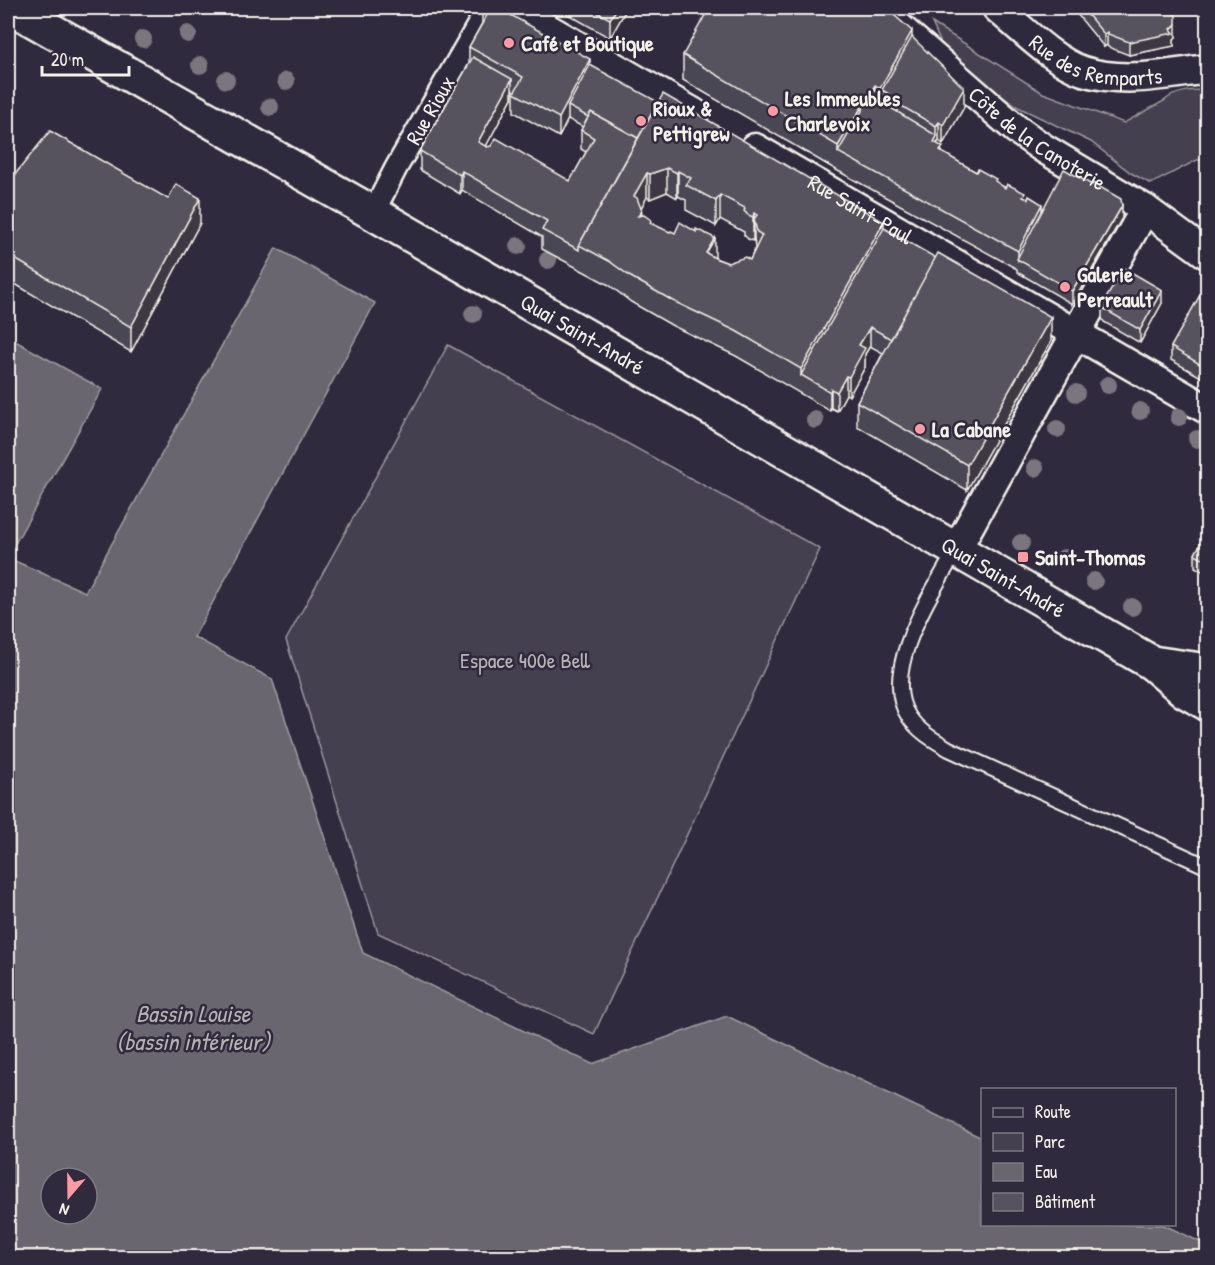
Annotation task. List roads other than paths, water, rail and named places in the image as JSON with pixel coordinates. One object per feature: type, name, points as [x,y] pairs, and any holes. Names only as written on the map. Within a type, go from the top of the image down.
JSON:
[{"type":"main road","name":"Quai Saint-André","points":[[17,9],[1152,663],[1185,691],[1208,704]]},
{"type":"main road","name":"Quai Saint-André","points":[[1152,663],[1208,671]]},
{"type":"street","name":"Rue Rioux","points":[[373,213],[396,168],[488,8]]},
{"type":"street","name":"Rue Saint-Paul","points":[[512,8],[1208,410]]},
{"type":"street","name":"Rue des Remparts","points":[[997,8],[1053,54],[1081,70],[1113,77],[1134,78],[1208,69]]},
{"type":"street","points":[[849,16],[857,18],[881,11]]},
{"type":"street","name":"Côte de la Canoterie","points":[[881,11],[1016,129],[1043,148],[1145,209],[1208,255]]},
{"type":"street","points":[[956,550],[1145,209]]},
{"type":"lane","points":[[956,550],[921,614],[901,667],[901,692],[908,716],[924,734],[949,749],[1208,867]]},
{"type":"water","name":"Bassin Louise (bassin intérieur)","points":[[276,248],[375,303],[194,637],[272,679],[363,953],[592,1064],[727,1016],[981,1138],[981,1226],[1166,1226],[1207,1245],[1207,1257],[8,1257],[8,558],[85,592]]},
{"type":"water","points":[[8,337],[102,389],[8,556]]},
{"type":"place","name":"Café et Boutique","points":[[509,43]]},
{"type":"place","name":"Les Immeubles Charlevoix","points":[[773,111]]},
{"type":"place","name":"Rioux & Pettigrew","points":[[641,121]]},
{"type":"place","name":"Galerie Perreault","points":[[1065,287]]},
{"type":"place","name":"La Cabane","points":[[920,429]]},
{"type":"place","name":"Saint-Thomas","points":[[1023,557]]},
{"type":"park label","name":"Espace 400e Bell","points":[[525,660]]}]
